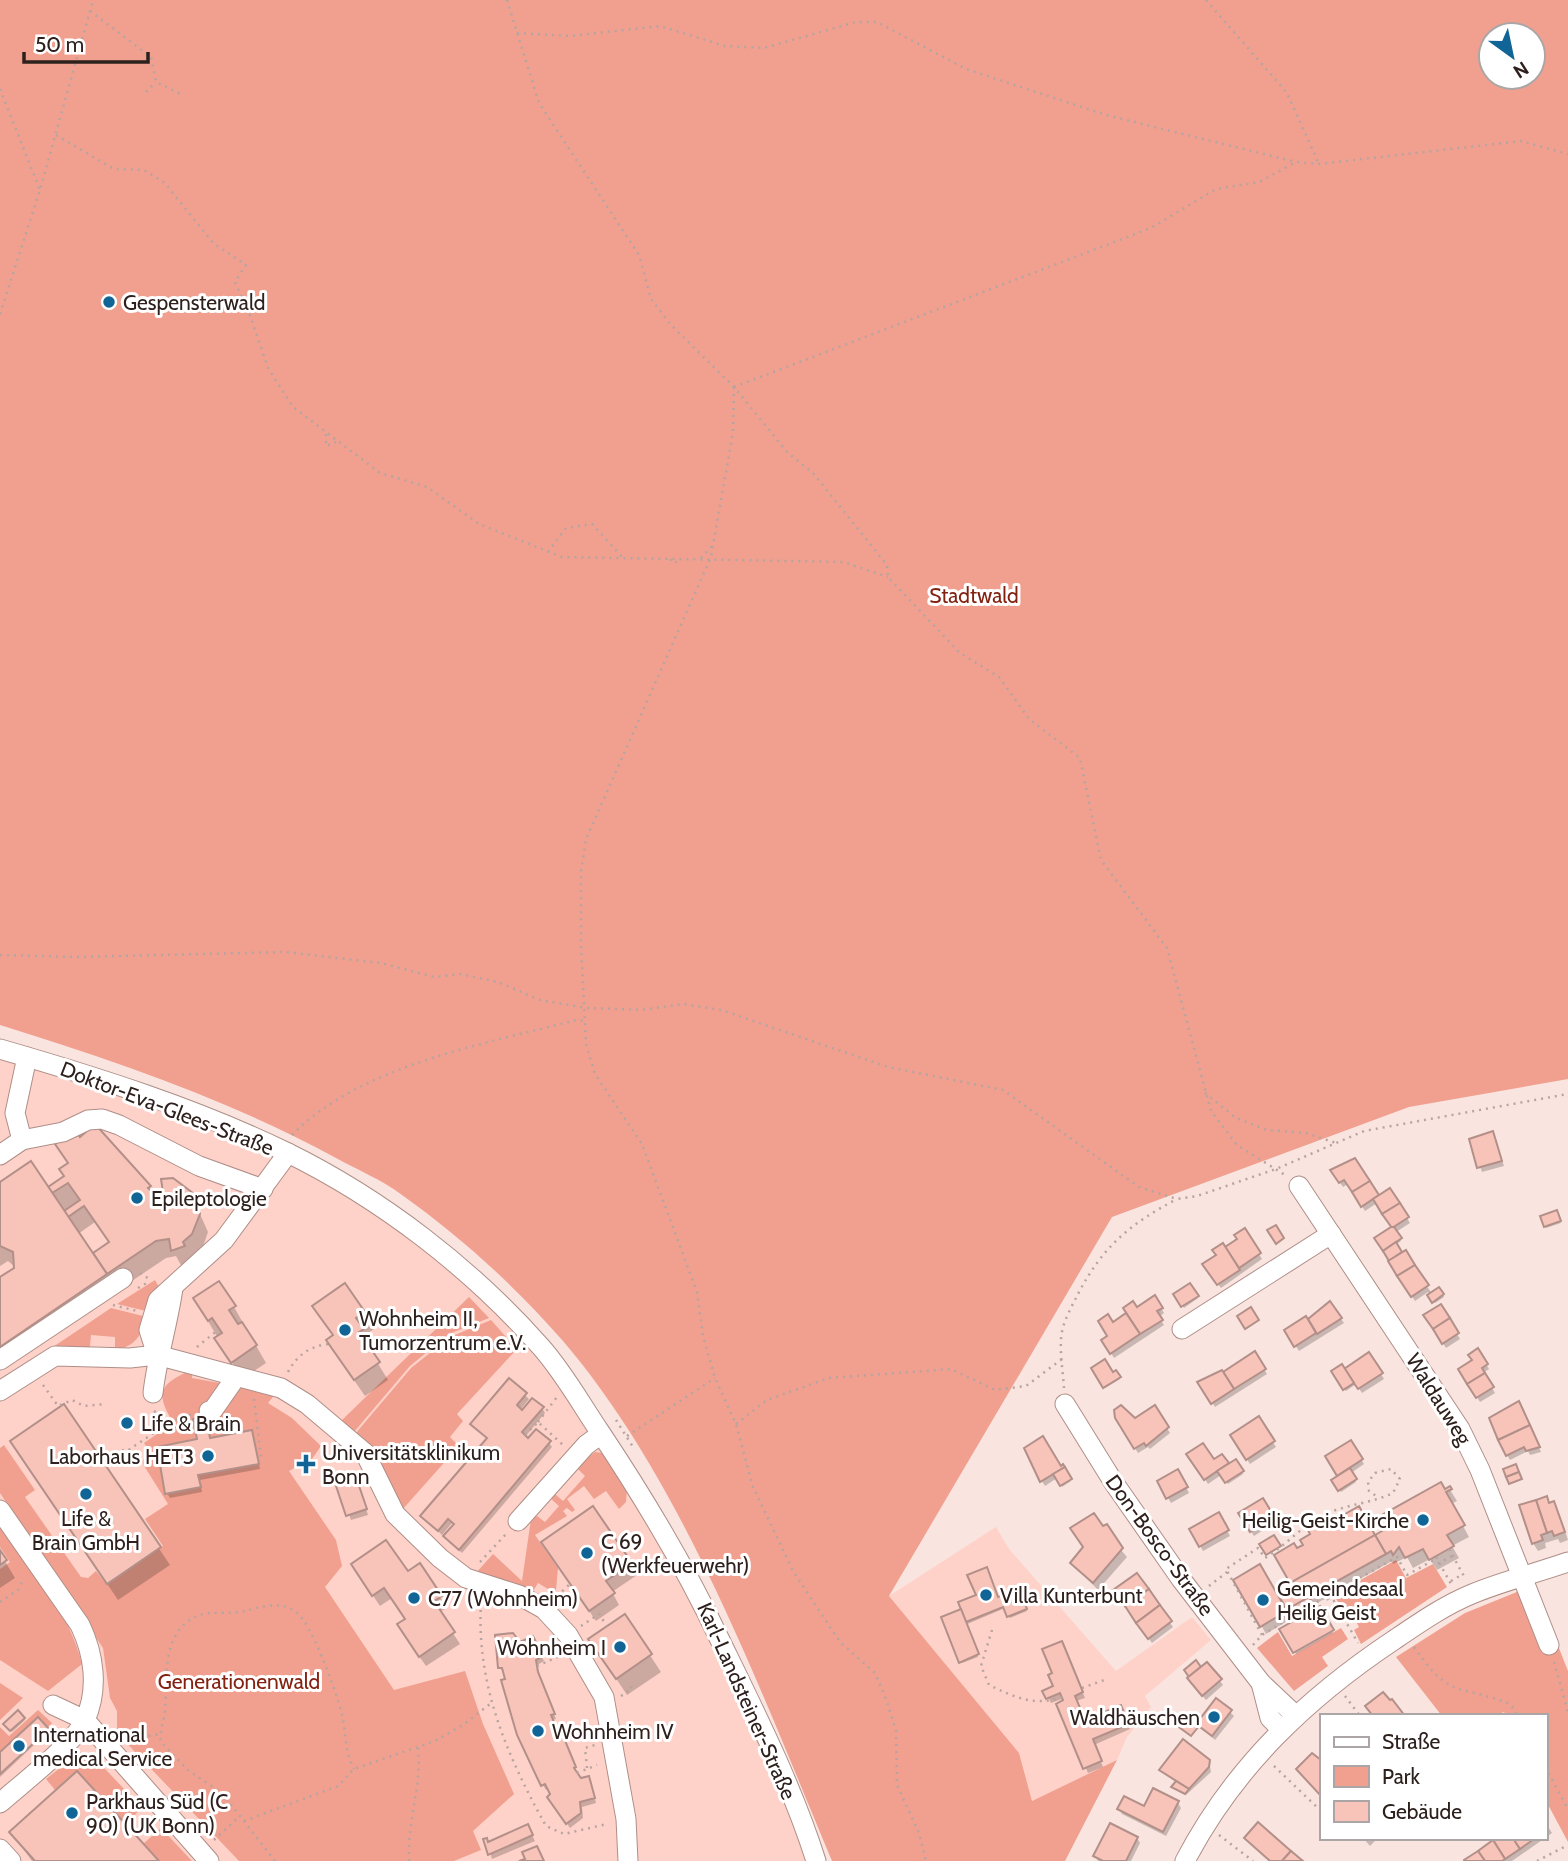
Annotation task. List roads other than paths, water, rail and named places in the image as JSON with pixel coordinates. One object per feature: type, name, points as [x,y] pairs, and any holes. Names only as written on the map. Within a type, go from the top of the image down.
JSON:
[{"type":"street","name":"Doktor-Eva-Glees-Straße","points":[[0,1049],[86,1074],[209,1120],[294,1147],[414,1230],[499,1304],[542,1349],[571,1387],[601,1434]]},
{"type":"street","points":[[22,1140],[15,1113],[27,1057]]},
{"type":"street","points":[[0,1155],[22,1140],[63,1132],[88,1120],[102,1119],[199,1166],[263,1189]]},
{"type":"street","points":[[152,1401],[158,1355],[149,1330],[158,1300],[224,1240],[294,1147]]},
{"type":"street","name":"Waldauweg","points":[[1299,1186],[1460,1429],[1524,1577],[1549,1645]]},
{"type":"street","points":[[1182,1329],[1331,1234]]},
{"type":"street","points":[[0,1360],[123,1278]]},
{"type":"street","points":[[0,1391],[48,1358],[61,1355],[130,1358],[158,1355],[189,1366],[281,1388],[307,1404],[365,1453],[395,1514],[474,1582],[519,1595],[544,1609],[568,1635],[604,1697],[626,1819],[628,1861]]},
{"type":"street","points":[[204,1411],[213,1410],[244,1379]]},
{"type":"street","name":"Don-Bosco-Straße","points":[[1065,1404],[1114,1483],[1195,1596],[1261,1683],[1295,1715]]},
{"type":"street","points":[[518,1521],[576,1457],[601,1434]]},
{"type":"street","name":"Karl-Landsteiner-Straße","points":[[601,1434],[694,1584],[780,1771],[816,1861]]},
{"type":"street","points":[[0,1510],[80,1625],[88,1641],[93,1666],[93,1691],[85,1720],[0,1803]]},
{"type":"street","points":[[1185,1861],[1205,1825],[1258,1754],[1295,1715],[1335,1682],[1405,1633],[1467,1596],[1568,1562]]},
{"type":"street","name":"Don-Bosco-Straße","points":[[1261,1683],[1270,1718],[1281,1729]]},
{"type":"street","points":[[52,1705],[85,1720],[209,1861]]},
{"type":"street","points":[[0,1849],[11,1861]]},
{"type":"place","name":"Gespensterwald","points":[[109,302]]},
{"type":"place","name":"Epileptologie","points":[[137,1198]]},
{"type":"place","name":"Wohnheim II, Tumorzentrum e.V.","points":[[345,1330]]},
{"type":"place","name":"Life & Brain","points":[[127,1423]]},
{"type":"place","name":"Laborhaus HET3","points":[[208,1456]]},
{"type":"place","name":"Universitätsklinikum Bonn","points":[[306,1464]]},
{"type":"place","name":"Life & Brain GmbH","points":[[86,1494]]},
{"type":"place","name":"Heilig-Geist-Kirche","points":[[1423,1520]]},
{"type":"place","name":"C 69 (Werkfeuerwehr)","points":[[587,1553]]},
{"type":"place","name":"Villa Kunterbunt","points":[[986,1595]]},
{"type":"place","name":"C77 (Wohnheim)","points":[[414,1598]]},
{"type":"place","name":"Gemeindesaal Heilig Geist","points":[[1263,1600]]},
{"type":"place","name":"Wohnheim I","points":[[620,1647]]},
{"type":"place","name":"Waldhäuschen","points":[[1214,1717]]},
{"type":"place","name":"Wohnheim IV","points":[[538,1731]]},
{"type":"place","name":"International medical Service","points":[[19,1746]]},
{"type":"place","name":"Parkhaus Süd (C 90) (UK Bonn)","points":[[72,1813]]},
{"type":"park label","name":"Stadtwald","points":[[974,595]]},
{"type":"park label","name":"Generationenwald","points":[[239,1681]]}]
